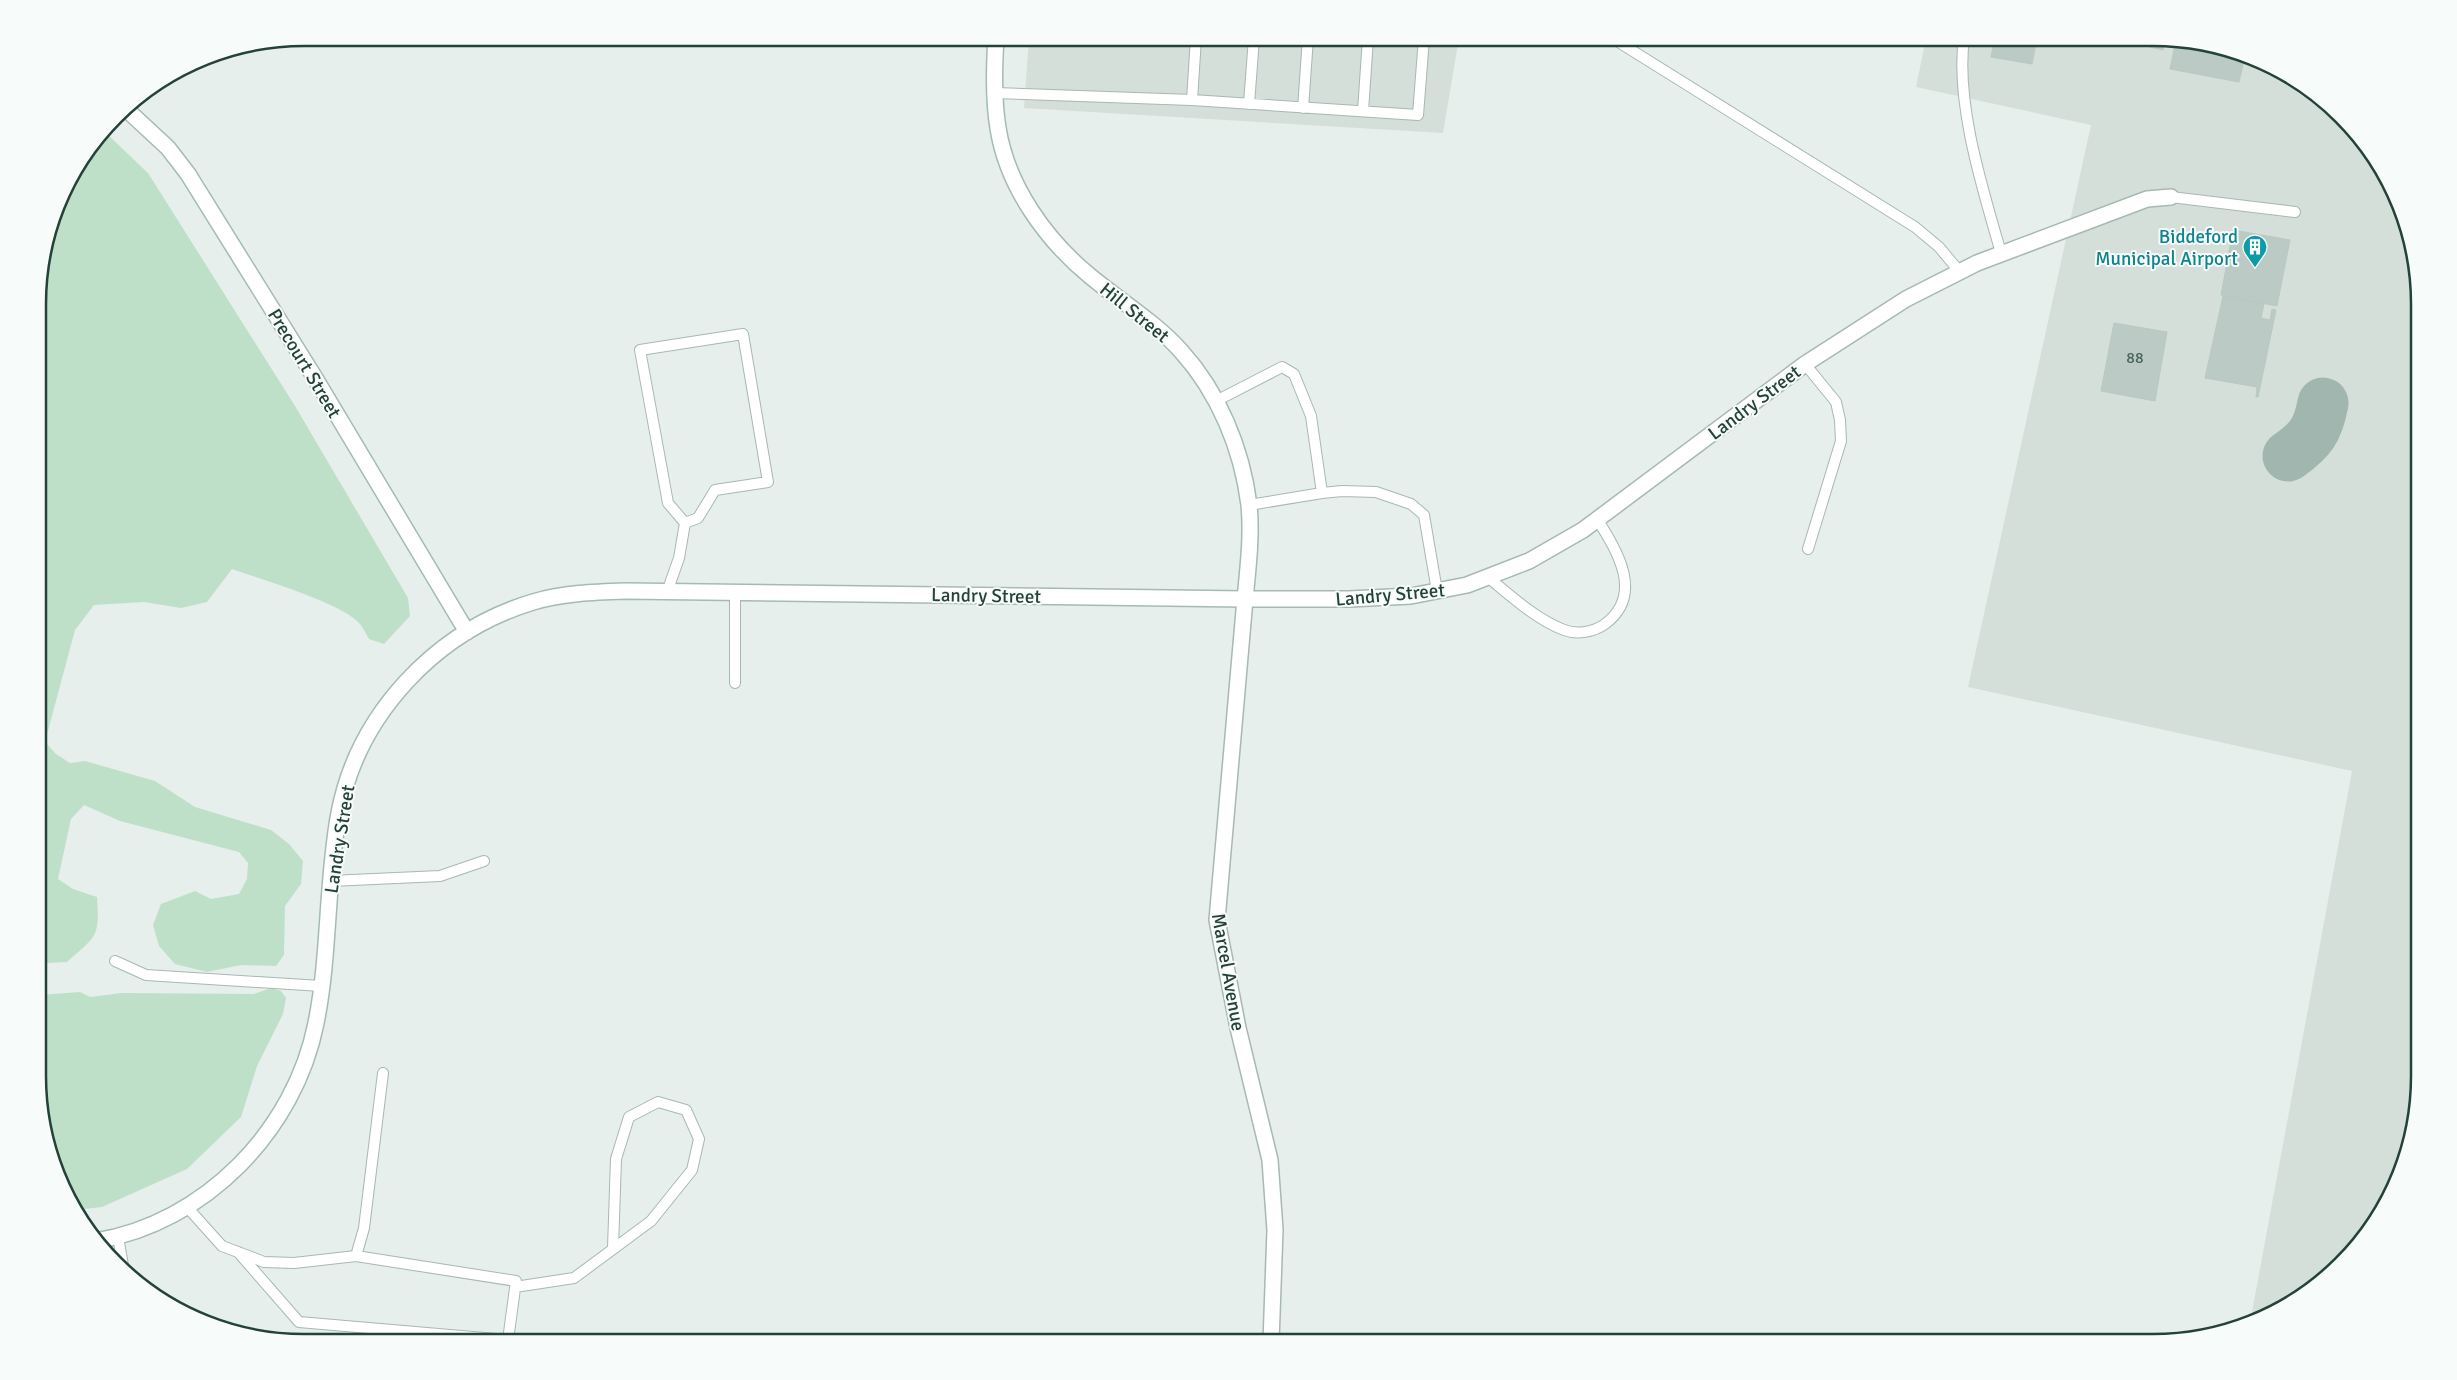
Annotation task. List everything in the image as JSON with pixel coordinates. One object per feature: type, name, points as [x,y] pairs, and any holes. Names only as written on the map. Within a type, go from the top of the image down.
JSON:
[{"type":"street","name":"Hill Street","points":[[996,46],[994,93],[998,130],[1006,160],[1033,214],[1066,256],[1174,344],[1192,365],[1216,402],[1239,457],[1249,505],[1249,559],[1245,599]]},
{"type":"street","name":"Precourt Street","points":[[131,113],[168,148],[188,174],[310,370],[467,632]]},
{"type":"street","name":"Landry Street","points":[[104,1239],[118,1237],[187,1207],[242,1163],[283,1110],[308,1055],[316,1023],[330,881],[343,799],[350,774],[365,738],[403,685],[430,658],[467,632],[514,608],[552,597],[588,593],[734,592],[1245,599],[1377,598],[1437,591],[1488,578],[1530,561],[1583,530],[1805,364],[1906,299],[1959,271],[2001,253],[2138,202],[2171,197]]},
{"type":"street","name":"Marcel Avenue","points":[[1245,599],[1217,920],[1238,1028],[1270,1160],[1275,1230],[1271,1334]]},
{"type":"lane","points":[[1192,100],[1195,46]]},
{"type":"lane","points":[[1250,104],[1254,46]]},
{"type":"lane","points":[[1303,108],[1307,46]]},
{"type":"lane","points":[[1363,111],[1367,46]]},
{"type":"lane","points":[[994,93],[1192,100],[1418,115],[1423,46]]},
{"type":"lane","points":[[1625,46],[1915,227],[1938,246],[1959,271]]},
{"type":"lane","points":[[1963,46],[1964,98],[1984,196],[2001,253]]},
{"type":"lane","points":[[2171,197],[2295,212]]},
{"type":"lane","points":[[667,592],[679,558],[685,523],[668,502],[640,350],[742,334],[768,482],[716,490],[698,518],[685,523]]},
{"type":"lane","points":[[1805,364],[1836,402],[1840,420],[1841,441],[1808,549]]},
{"type":"lane","points":[[1216,402],[1282,367],[1294,374],[1311,416],[1322,493]]},
{"type":"lane","points":[[1249,505],[1342,491],[1376,492],[1412,504],[1424,515],[1437,591]]},
{"type":"lane","points":[[1488,578],[1528,610],[1566,631],[1583,632],[1598,629],[1612,619],[1625,598],[1624,572],[1609,538],[1597,520]]},
{"type":"lane","points":[[734,592],[734,683]]},
{"type":"lane","points":[[330,881],[440,876],[484,861]]},
{"type":"lane","points":[[115,961],[146,975],[321,986]]},
{"type":"lane","points":[[356,1256],[364,1228],[383,1073]]},
{"type":"lane","points":[[515,1287],[574,1278],[651,1221],[692,1170],[699,1139],[686,1110],[658,1102],[629,1117],[616,1159],[613,1248]]},
{"type":"lane","points":[[187,1207],[222,1246],[264,1262],[294,1263],[356,1256],[516,1281],[509,1334]]},
{"type":"lane","points":[[118,1237],[122,1258]]},
{"type":"lane","points":[[238,1252],[299,1322],[438,1334]]},
{"type":"shaded area","points":[[1028,46],[1458,46],[1443,133],[1024,108]]},
{"type":"shaded area","points":[[1924,46],[2153,46],[2187,48],[2220,55],[2252,66],[2282,81],[2310,99],[2347,134],[2376,175],[2391,205],[2402,237],[2409,270],[2411,304],[2411,1076],[2409,1110],[2402,1143],[2391,1175],[2376,1205],[2358,1233],[2310,1281],[2282,1299],[2252,1314],[2352,771],[1968,687],[2091,125],[1916,87]]},
{"type":"green space","points":[[109,136],[148,173],[295,406],[408,598],[410,616],[384,644],[369,639],[359,623],[350,615],[336,608],[300,592],[232,569],[207,602],[181,608],[144,602],[94,605],[75,630],[46,738],[46,304],[48,270],[55,237],[66,205],[81,175]]},
{"type":"green space","points":[[46,743],[56,754],[70,763],[85,761],[155,781],[195,807],[271,830],[289,844],[303,861],[301,884],[285,906],[284,955],[276,966],[241,965],[207,972],[175,964],[159,946],[153,925],[161,904],[195,891],[211,899],[239,894],[247,879],[248,863],[239,852],[120,821],[84,805],[71,819],[58,879],[73,889],[97,897],[98,921],[90,941],[67,962],[47,963]]},
{"type":"green space","points":[[271,988],[281,991],[286,998],[283,1014],[257,1066],[241,1117],[187,1169],[102,1207],[84,1209],[60,1159],[48,1110],[46,995],[80,992],[90,997],[122,993],[254,994]]},
{"type":"building","points":[[1987,46],[2035,46],[2032,64],[1991,57],[1993,47]]},
{"type":"building","points":[[2145,46],[2164,47],[2163,50]]},
{"type":"building","points":[[2174,47],[2203,51],[2243,63],[2239,82],[2170,69]]},
{"type":"building","name":"Biddeford Municipal Airport","points":[[2233,230],[2290,240],[2277,306],[2221,295]]},
{"type":"building","points":[[2223,296],[2264,304],[2261,318],[2270,320],[2272,309],[2276,310],[2258,397],[2256,397],[2257,387],[2205,378]]},
{"type":"building","points":[[2114,323],[2167,332],[2155,401],[2101,391]]},
{"type":"taxiway","points":[[2288,456],[2312,434],[2319,420],[2323,403]]},
{"type":"place","name":"Biddeford Municipal Airport","points":[[2255,268]]}]
